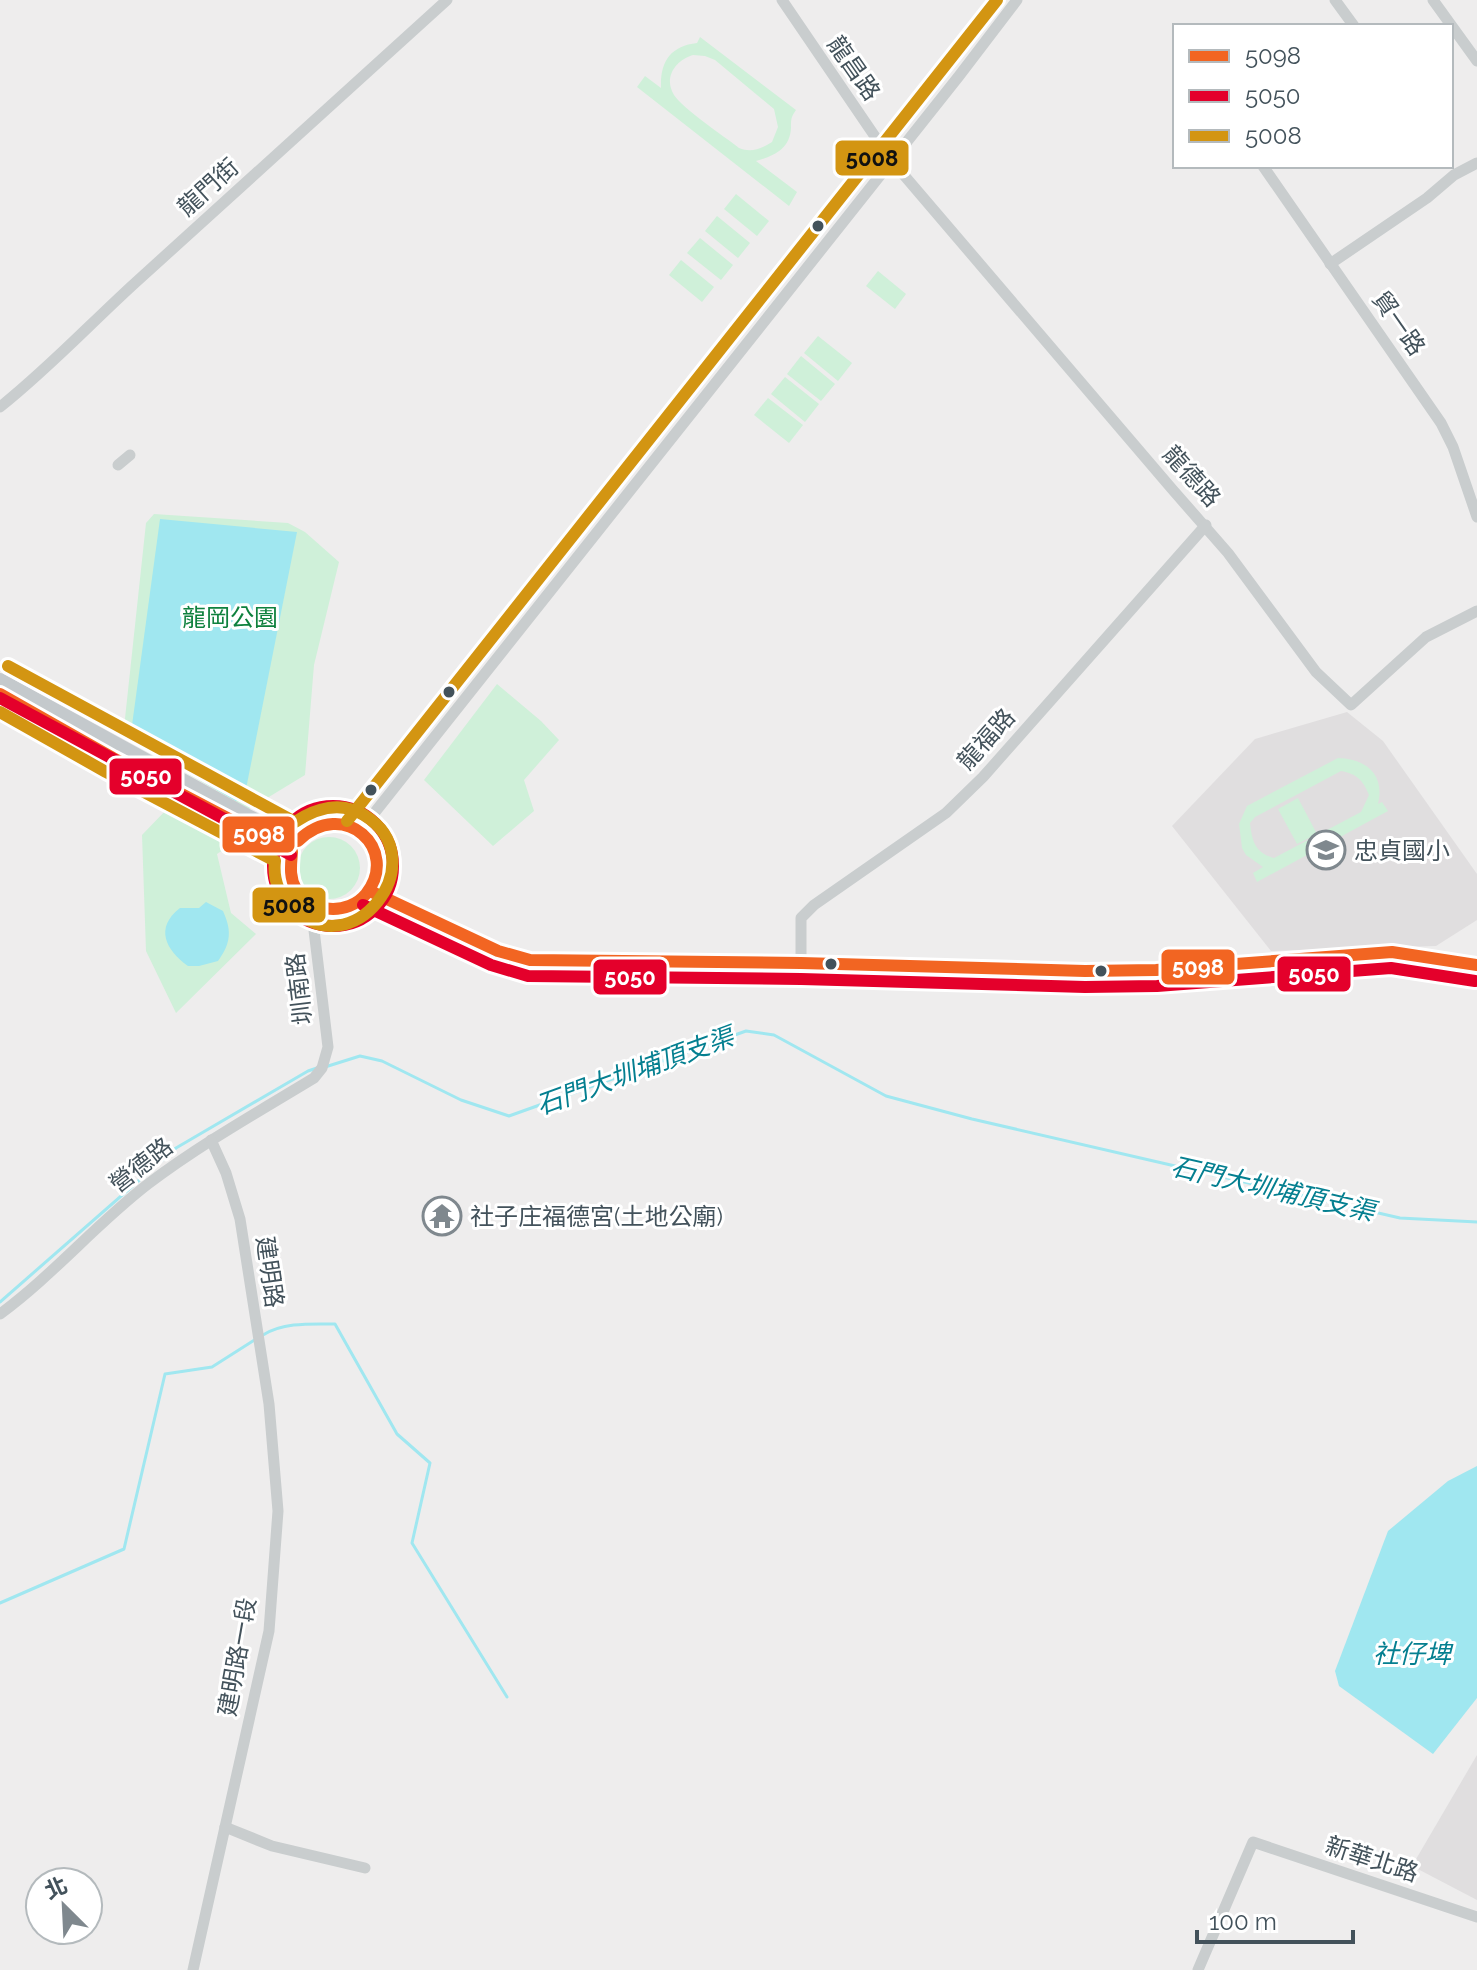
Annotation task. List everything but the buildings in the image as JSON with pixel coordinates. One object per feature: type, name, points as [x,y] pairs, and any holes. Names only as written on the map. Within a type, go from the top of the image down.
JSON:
[{"type":"main road","points":[[0,680],[295,846]]},
{"type":"main road","points":[[0,694],[127,765],[295,846]]},
{"type":"main road","points":[[336,822],[360,831],[370,842],[377,865],[370,891],[352,906],[327,910],[311,905],[298,892],[289,870],[295,846],[307,830],[319,824],[336,822]]},
{"type":"main road","points":[[370,891],[484,945],[530,960],[1085,971],[1156,970],[1392,952],[1477,965]]},
{"type":"street","name":"龍門街","points":[[0,407],[447,0]]},
{"type":"street","name":"龍昌路","points":[[782,0],[891,160]]},
{"type":"street","points":[[360,831],[1017,0]]},
{"type":"street","points":[[1335,0],[1353,24]]},
{"type":"street","points":[[1433,0],[1450,24]]},
{"type":"street","points":[[1453,28],[1477,61]]},
{"type":"street","name":"龍德路","points":[[891,160],[1206,525],[1316,672],[1351,705],[1426,637],[1477,611]]},
{"type":"street","points":[[1330,264],[1427,198],[1453,170],[1477,163]]},
{"type":"street","name":"貿一路","points":[[1264,168],[1441,423],[1453,447],[1477,517]]},
{"type":"street","points":[[118,465],[130,455]]},
{"type":"street","name":"龍福路","points":[[801,963],[801,918],[814,905],[946,813],[983,777],[1206,525]]},
{"type":"street","name":"圳南路","points":[[311,905],[328,1047],[322,1068]]},
{"type":"street","name":"營德路","points":[[0,1314],[146,1186],[211,1140],[314,1078],[322,1068]]},
{"type":"street","name":"建明路","points":[[211,1140],[226,1173],[240,1219],[259,1347]]},
{"type":"street","name":"建明路一段","points":[[193,1970],[269,1631],[277,1526],[269,1404],[259,1347]]},
{"type":"street","points":[[225,1827],[272,1846],[365,1868]]},
{"type":"street","name":"新華北路","points":[[1198,1970],[1253,1842],[1477,1917]]},
{"type":"shaded area","name":"忠貞國小","points":[[1347,712],[1383,741],[1477,874],[1477,920],[1436,946],[1271,951],[1172,826],[1255,739]]},
{"type":"shaded area","points":[[1477,1755],[1477,1900],[1412,1866]]},
{"type":"green space","points":[[700,37],[796,110],[788,141],[775,154],[756,161],[797,192],[789,206],[637,87],[645,76],[661,88],[663,70],[669,56],[680,48],[697,43]],"holes":[[[693,55],[715,60],[774,109],[778,127],[772,142],[756,150],[739,148],[674,95],[670,82],[673,70]]]},
{"type":"green space","points":[[736,194],[769,221],[757,236],[724,209]]},
{"type":"green space","points":[[717,216],[750,243],[738,258],[705,231]]},
{"type":"green space","points":[[700,238],[733,265],[721,280],[687,253]]},
{"type":"green space","points":[[681,260],[714,287],[702,302],[669,275]]},
{"type":"green space","points":[[878,271],[906,294],[895,309],[866,286]]},
{"type":"green space","points":[[818,336],[852,363],[838,381],[804,353]]},
{"type":"green space","points":[[801,356],[835,384],[821,401],[787,374]]},
{"type":"green space","points":[[785,377],[819,404],[805,422],[771,394]]},
{"type":"green space","points":[[768,398],[803,425],[789,443],[754,415]]},
{"type":"green space","name":"龍岡公園","points":[[154,514],[288,523],[305,532],[339,562],[314,665],[305,775],[249,809],[123,737],[146,523]]},
{"type":"green space","points":[[497,684],[559,740],[524,780],[534,811],[493,846],[424,780]]},
{"type":"green space","points":[[1338,758],[1357,762],[1372,770],[1379,785],[1378,804],[1382,802],[1388,811],[1257,882],[1253,873],[1263,867],[1246,855],[1242,848],[1239,824],[1247,806]],"holes":[[[1341,771],[1359,778],[1369,795],[1361,812],[1274,858],[1259,849],[1253,841],[1250,823],[1255,817]]]},
{"type":"green space","points":[[1298,798],[1317,834],[1297,844],[1278,809]]},
{"type":"green space","points":[[169,807],[235,842],[217,854],[231,913],[256,934],[176,1013],[146,951],[142,835]]},
{"type":"green space","points":[[329,837],[351,846],[360,868],[351,890],[329,899],[307,890],[298,868],[307,846]]},
{"type":"water","name":"龍岡公園","points":[[160,519],[297,532],[245,794],[236,801],[130,740]]},
{"type":"water","points":[[206,902],[223,911],[229,931],[228,943],[218,961],[188,966],[169,946],[165,931],[167,923],[180,908],[199,908]]},
{"type":"water","name":"社仔埤","points":[[1477,1466],[1477,1698],[1433,1754],[1339,1686],[1335,1671],[1388,1531],[1448,1481]]},
{"type":"waterway","name":"石門大圳埔頂支渠","points":[[325,1067],[360,1056],[382,1061],[461,1100],[509,1116],[746,1031],[774,1035],[886,1096],[972,1119],[1400,1218],[1477,1222]]},
{"type":"waterway","name":"石門大圳埔頂支渠","points":[[0,1302],[176,1148],[317,1068]]},
{"type":"waterway","name":"石門大圳埔頂支渠","points":[[263,1335],[289,1326],[335,1324],[397,1434],[430,1463],[412,1543],[507,1697]]},
{"type":"waterway","name":"石門大圳埔頂支渠","points":[[0,1603],[124,1549],[165,1374],[212,1367],[256,1339]]},
{"type":"transit line","name":"5008","points":[[347,821],[997,0]]},
{"type":"transit line","name":"5008","points":[[0,712],[275,861],[277,885],[282,896],[290,906],[314,923],[338,926],[360,918],[378,902],[389,881],[392,857],[385,834],[364,815],[338,807],[311,813],[295,822],[8,666]]},
{"type":"transit line","name":"5098","points":[[0,694],[113,758],[292,852],[294,884],[310,903],[330,909],[340,908],[349,906],[366,894],[375,877],[377,861],[372,846],[362,834],[349,826],[333,824],[316,829],[298,841]]},
{"type":"transit line","name":"5050","points":[[0,698],[291,855]]},
{"type":"transit line","name":"5050","points":[[333,806],[356,811],[375,824],[388,843],[393,866],[388,889],[375,908],[356,921],[333,926],[310,921],[291,908],[278,889],[273,866],[278,843],[291,824],[310,811],[333,806]]},
{"type":"transit line","name":"5098","points":[[370,891],[498,951],[530,960],[1085,971],[1156,970],[1392,952],[1477,965]]},
{"type":"transit line","name":"5050","points":[[363,905],[491,965],[528,976],[1085,987],[1157,986],[1391,968],[1475,981]]},
{"type":"place","name":"忠貞國小","points":[[1326,850]]},
{"type":"place","name":"社子庄福德宮(土地公廟)","points":[[442,1216]]}]
